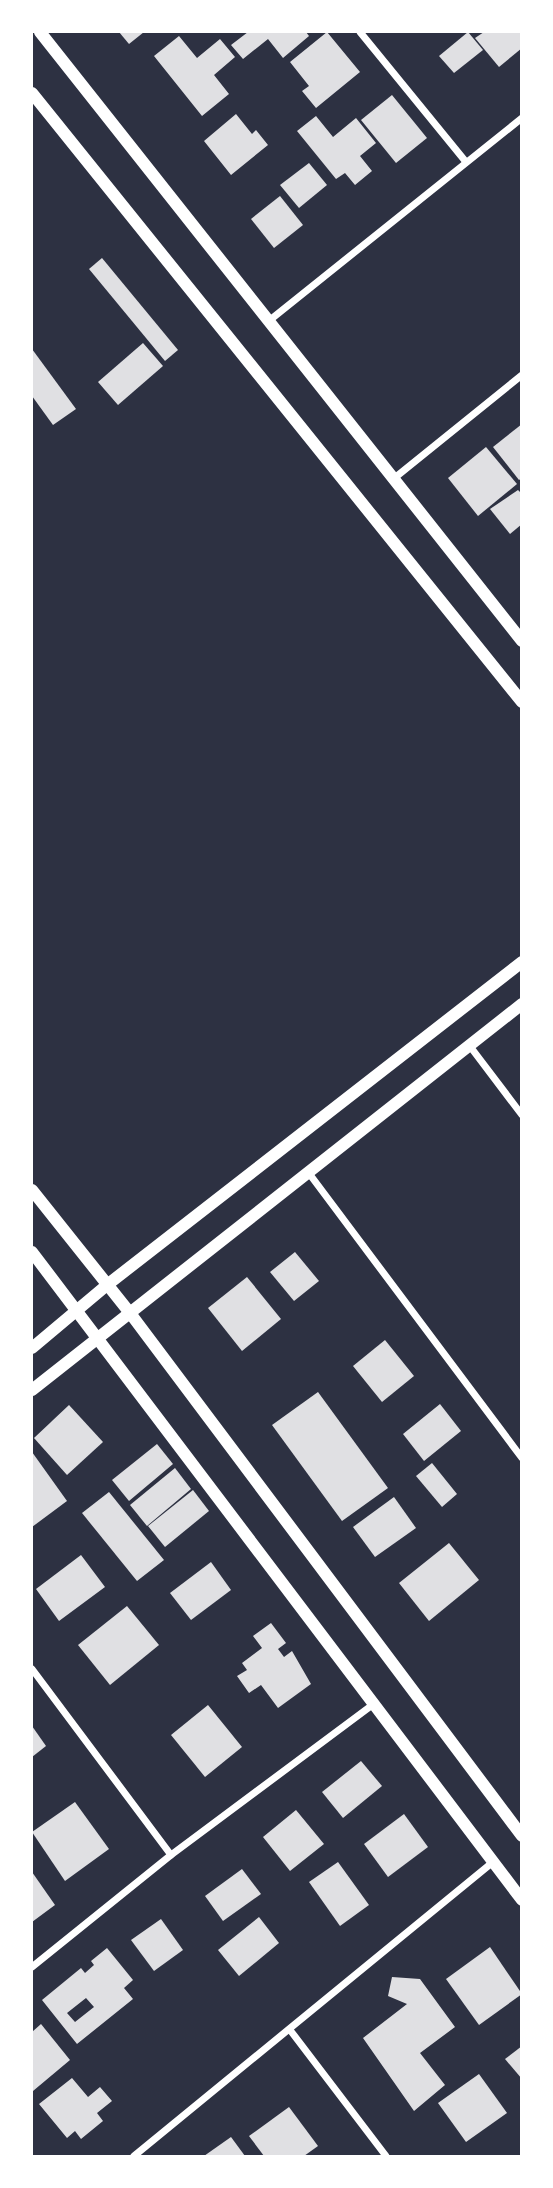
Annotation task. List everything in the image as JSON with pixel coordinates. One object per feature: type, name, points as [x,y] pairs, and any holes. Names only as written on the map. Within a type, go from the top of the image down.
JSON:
[{"type":"street","points":[[40,32],[522,641]]},
{"type":"street","points":[[360,32],[466,163]]},
{"type":"street","points":[[32,93],[522,702]]},
{"type":"street","points":[[270,320],[522,118]]},
{"type":"street","points":[[392,480],[522,374]]},
{"type":"street","points":[[32,1349],[107,1285],[522,962]]},
{"type":"street","points":[[32,1390],[522,1004]]},
{"type":"street","points":[[469,1045],[522,1115]]},
{"type":"street","points":[[308,1172],[522,1458]]},
{"type":"street","points":[[32,1191],[130,1313],[522,1836]]},
{"type":"street","points":[[32,1252],[99,1337],[522,1900]]},
{"type":"street","points":[[32,1669],[172,1855]]},
{"type":"street","points":[[32,1967],[172,1855],[375,1703]]},
{"type":"street","points":[[134,2157],[494,1862]]},
{"type":"street","points":[[290,2030],[386,2157]]},
{"type":"building","points":[[119,32],[144,32],[129,44]]},
{"type":"building","points":[[248,32],[306,32],[309,36],[283,58],[268,39],[243,59],[231,45]]},
{"type":"building","points":[[327,32],[360,72],[316,108],[302,91],[309,86],[290,62]]},
{"type":"building","points":[[468,32],[483,50],[454,73],[439,56]]},
{"type":"building","points":[[484,32],[522,32],[522,48],[499,67],[475,38]]},
{"type":"building","points":[[179,36],[197,58],[220,39],[235,57],[214,75],[229,94],[202,116],[154,56]]},
{"type":"building","points":[[392,95],[427,138],[396,163],[361,120]]},
{"type":"building","points":[[236,114],[252,134],[256,130],[268,145],[231,175],[204,141]]},
{"type":"building","points":[[316,116],[333,137],[356,118],[376,143],[360,156],[372,171],[355,185],[345,173],[336,179],[297,131]]},
{"type":"building","points":[[309,163],[327,185],[299,208],[280,185]]},
{"type":"building","points":[[280,196],[303,225],[274,248],[251,219]]},
{"type":"building","points":[[102,258],[178,350],[165,361],[89,269]]},
{"type":"building","points":[[143,343],[163,366],[118,405],[98,382]]},
{"type":"building","points":[[32,349],[76,409],[53,425],[32,396]]},
{"type":"building","points":[[522,424],[522,478],[519,480],[493,447]]},
{"type":"building","points":[[486,447],[517,484],[478,516],[448,478]]},
{"type":"building","points":[[518,490],[522,494],[522,524],[510,534],[490,509]]},
{"type":"building","points":[[295,1252],[319,1281],[294,1301],[270,1272]]},
{"type":"building","points":[[247,1277],[281,1319],[242,1351],[208,1308]]},
{"type":"building","points":[[385,1340],[414,1376],[382,1402],[353,1366]]},
{"type":"building","points":[[318,1392],[388,1488],[342,1521],[272,1425]]},
{"type":"building","points":[[440,1404],[461,1431],[424,1461],[403,1434]]},
{"type":"building","points":[[69,1405],[103,1442],[67,1475],[34,1438]]},
{"type":"building","points":[[157,1444],[173,1464],[129,1501],[112,1480]]},
{"type":"building","points":[[32,1452],[67,1501],[32,1527]]},
{"type":"building","points":[[432,1463],[457,1494],[442,1507],[416,1476]]},
{"type":"building","points":[[175,1468],[191,1489],[147,1526],[130,1505]]},
{"type":"building","points":[[193,1490],[209,1511],[165,1547],[148,1526]]},
{"type":"building","points":[[109,1492],[164,1560],[137,1581],[82,1513]]},
{"type":"building","points":[[394,1497],[416,1528],[375,1557],[353,1527]]},
{"type":"building","points":[[449,1543],[479,1580],[429,1621],[399,1583]]},
{"type":"building","points":[[81,1555],[105,1587],[59,1621],[36,1589]]},
{"type":"building","points":[[211,1562],[231,1590],[191,1620],[170,1593]]},
{"type":"building","points":[[127,1606],[159,1645],[110,1685],[78,1645]]},
{"type":"building","points":[[271,1623],[286,1643],[278,1649],[284,1657],[292,1651],[311,1684],[278,1708],[261,1685],[249,1693],[237,1676],[247,1670],[242,1663],[262,1648],[253,1636]]},
{"type":"building","points":[[208,1705],[242,1747],[205,1777],[171,1735]]},
{"type":"building","points":[[32,1726],[46,1746],[32,1757]]},
{"type":"building","points":[[361,1761],[382,1786],[343,1818],[322,1792]]},
{"type":"building","points":[[75,1802],[109,1849],[65,1881],[32,1832]]},
{"type":"building","points":[[296,1810],[324,1844],[290,1871],[263,1837]]},
{"type":"building","points":[[404,1814],[428,1847],[388,1877],[364,1844]]},
{"type":"building","points":[[338,1862],[369,1905],[340,1926],[309,1882]]},
{"type":"building","points":[[242,1869],[261,1894],[223,1921],[205,1896]]},
{"type":"building","points":[[32,1872],[55,1905],[32,1922]]},
{"type":"building","points":[[259,1917],[279,1943],[239,1976],[218,1950]]},
{"type":"building","points":[[161,1919],[183,1950],[154,1971],[131,1940]]},
{"type":"building","points":[[490,1947],[522,1994],[479,2025],[446,1979]]},
{"type":"building","points":[[107,1948],[133,1980],[124,1988],[133,1999],[77,2044],[42,2000],[81,1968],[85,1973],[94,1965],[91,1961]],"holes":[[[86,1998],[94,2007],[75,2022],[67,2013]]]},
{"type":"building","points":[[392,1977],[420,1979],[455,2027],[420,2053],[445,2085],[414,2111],[363,2038],[407,2004],[388,1996]]},
{"type":"building","points":[[41,2024],[70,2060],[33,2091],[32,2032]]},
{"type":"building","points":[[522,2046],[522,2079],[505,2059]]},
{"type":"building","points":[[479,2074],[507,2113],[466,2142],[438,2103]]},
{"type":"building","points":[[72,2078],[88,2097],[100,2087],[112,2101],[97,2113],[103,2121],[81,2139],[75,2131],[67,2138],[39,2104]]},
{"type":"building","points":[[289,2107],[318,2146],[304,2156],[264,2156],[249,2136]]},
{"type":"building","points":[[231,2137],[245,2156],[204,2156]]}]
